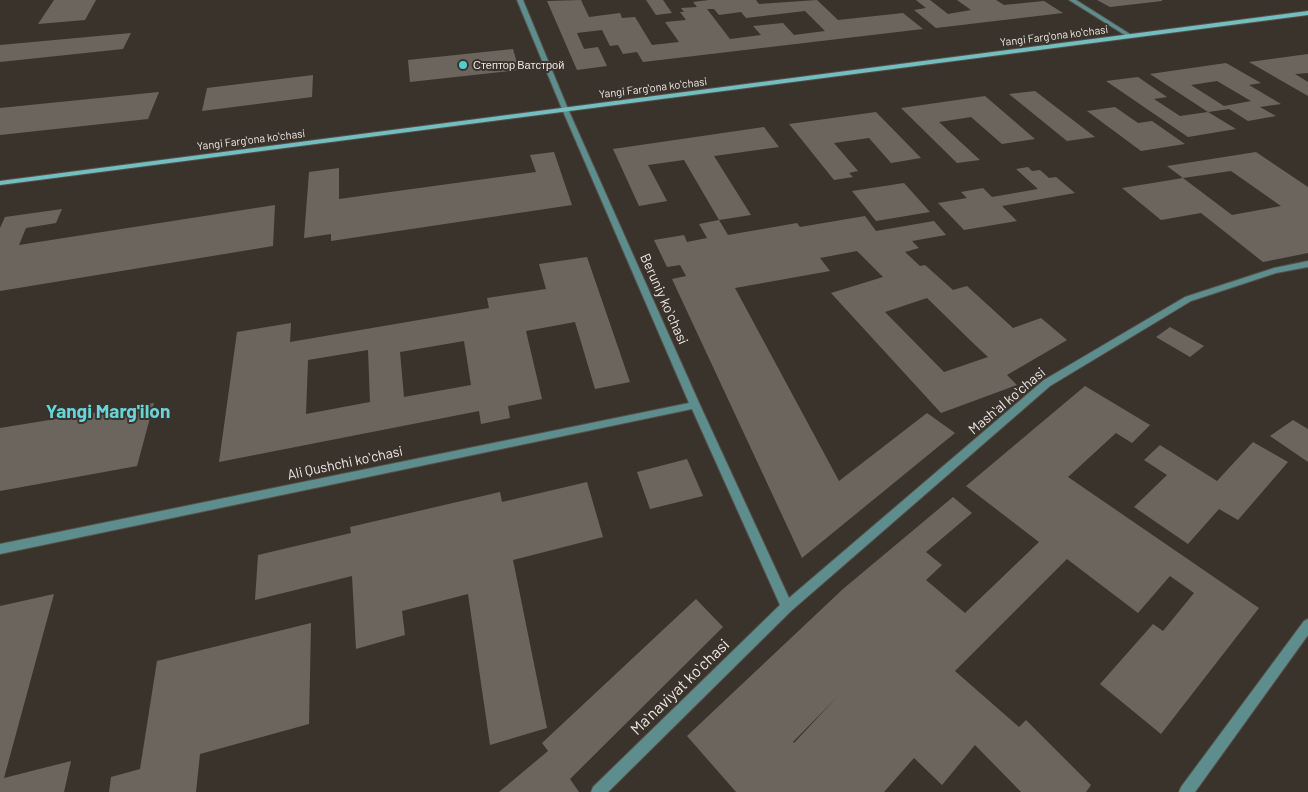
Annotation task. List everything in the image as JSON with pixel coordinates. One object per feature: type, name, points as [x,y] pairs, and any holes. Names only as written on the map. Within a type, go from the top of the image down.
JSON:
[{"type":"main road","name":"Yangi Fargʻona koʻchasi","points":[[0,183],[1308,13]]},
{"type":"street","name":"Beruniy koʻchasi","points":[[520,0],[695,406],[787,607]]},
{"type":"street","points":[[1072,0],[1130,36]]},
{"type":"street","name":"Mashʻal koʻchasi","points":[[787,607],[1047,384],[1188,299],[1274,271],[1308,264]]},
{"type":"street","name":"Ali Qushchi koʻchasi","points":[[0,549],[695,406]]},
{"type":"street","name":"Maʻnaviyat koʻchasi","points":[[598,792],[787,607]]},
{"type":"street","points":[[1186,792],[1308,625]]},
{"type":"building","points":[[54,0],[96,0],[85,20],[38,24]]},
{"type":"building","points":[[581,0],[589,17],[620,13],[622,18],[635,17],[652,45],[679,42],[665,22],[686,20],[680,12],[684,12],[681,8],[697,7],[693,2],[709,0],[756,0],[759,4],[817,0],[838,20],[903,13],[923,29],[643,62],[637,52],[623,54],[618,45],[610,46],[602,30],[577,33],[584,49],[598,47],[607,66],[577,70],[547,1]],"holes":[[[707,9],[714,9],[719,15],[741,12],[746,18],[805,11],[825,31],[794,35],[783,23],[753,26],[761,35],[730,39]]]},
{"type":"building","points":[[646,0],[663,0],[672,13],[656,15]]},
{"type":"building","points":[[916,0],[930,0],[948,14],[971,10],[957,0],[996,0],[1004,5],[1044,1],[1063,13],[936,28],[914,10],[926,8]]},
{"type":"building","points":[[1097,0],[1162,0],[1162,1],[1110,7]]},
{"type":"building","points":[[131,33],[123,49],[0,62],[0,45]]},
{"type":"building","name":"Стептор Ватстрой","points":[[513,49],[519,70],[410,82],[408,60]]},
{"type":"building","points":[[1308,54],[1308,73],[1295,74],[1308,82],[1308,96],[1249,62]]},
{"type":"building","points":[[1226,63],[1261,83],[1249,85],[1281,104],[1260,107],[1276,116],[1248,121],[1229,109],[1208,112],[1150,74]],"holes":[[[1217,81],[1251,101],[1224,106],[1191,85]]]},
{"type":"building","points":[[313,75],[312,97],[202,111],[207,88]]},
{"type":"building","points":[[1138,77],[1167,97],[1154,99],[1180,116],[1208,112],[1236,129],[1188,137],[1106,81]]},
{"type":"building","points":[[1035,91],[1095,137],[1067,141],[1009,94]]},
{"type":"building","points":[[159,92],[148,119],[0,135],[0,108]]},
{"type":"building","points":[[985,96],[1035,139],[1002,144],[971,117],[939,122],[980,160],[957,163],[901,108]]},
{"type":"building","points":[[1115,107],[1138,123],[1152,121],[1185,144],[1141,151],[1087,111]]},
{"type":"building","points":[[876,112],[921,158],[891,163],[869,138],[834,143],[858,171],[849,173],[853,177],[834,180],[789,124]]},
{"type":"building","points":[[764,127],[779,147],[714,156],[751,215],[719,220],[684,160],[648,165],[667,201],[639,206],[613,149]]},
{"type":"building","points":[[554,152],[572,205],[331,241],[331,234],[304,238],[309,172],[339,168],[339,199],[536,172],[530,155]]},
{"type":"building","points":[[1256,152],[1308,187],[1308,253],[1263,262],[1201,213],[1161,220],[1122,188],[1183,178],[1167,166]],"holes":[[[1231,171],[1281,206],[1232,215],[1183,178]]]},
{"type":"building","points":[[1028,167],[1032,171],[1040,170],[1049,178],[1056,177],[1075,193],[1002,206],[1017,221],[964,230],[938,203],[967,198],[961,192],[983,188],[992,197],[1038,189],[1016,169]]},
{"type":"building","points":[[904,183],[930,212],[876,221],[852,191]]},
{"type":"building","points":[[275,205],[273,246],[0,291],[0,228],[5,217],[62,209],[56,223],[26,228],[19,245]]},
{"type":"building","points":[[865,216],[876,231],[934,221],[946,235],[912,241],[919,248],[905,252],[920,266],[925,265],[953,290],[967,286],[1013,328],[1041,318],[1067,340],[1007,375],[1017,385],[941,413],[831,293],[883,277],[857,251],[820,258],[830,271],[735,288],[839,481],[927,413],[955,433],[802,558],[672,279],[686,276],[680,265],[667,267],[654,240],[684,235],[687,242],[707,238],[699,224],[719,220],[728,235],[797,223],[800,227]],"holes":[[[927,298],[988,357],[944,372],[885,312]]]},
{"type":"building","points":[[587,257],[630,382],[595,389],[575,322],[526,331],[542,399],[508,406],[510,418],[481,424],[479,411],[219,462],[237,332],[291,323],[290,342],[489,308],[487,298],[546,289],[539,264]],"holes":[[[464,341],[471,385],[404,397],[400,352]],[[368,350],[370,402],[306,414],[308,360]]]},
{"type":"building","points":[[1170,327],[1204,346],[1190,357],[1156,337]]},
{"type":"building","points":[[1085,386],[1150,425],[1132,443],[1116,433],[1068,477],[1259,608],[1161,734],[1100,684],[1153,624],[1163,631],[1194,593],[1170,576],[1138,613],[1067,559],[955,671],[1019,727],[1026,720],[1091,785],[1086,792],[1021,792],[975,745],[942,785],[914,758],[884,792],[736,792],[687,736],[843,589],[953,497],[972,513],[926,552],[942,565],[926,580],[965,613],[1039,542],[966,486]],"holes":[[[838,696],[794,743],[793,742]]]},
{"type":"building","points":[[154,403],[137,466],[0,491],[0,428]]},
{"type":"building","points":[[1293,420],[1308,429],[1308,462],[1270,436]]},
{"type":"building","points":[[1253,442],[1288,462],[1238,520],[1219,509],[1188,544],[1134,507],[1167,475],[1144,460],[1160,445],[1217,481]]},
{"type":"building","points":[[687,459],[703,496],[650,509],[637,472]]},
{"type":"building","points":[[587,482],[603,537],[513,560],[547,728],[490,745],[468,594],[402,611],[405,635],[356,649],[352,576],[255,600],[258,555],[351,533],[350,527],[500,492],[502,502]]},
{"type":"building","points":[[54,594],[4,778],[71,761],[64,792],[0,792],[0,606]]},
{"type":"building","points":[[696,599],[723,627],[570,779],[579,792],[499,792],[548,751],[542,743]]},
{"type":"building","points":[[311,623],[309,724],[200,754],[196,792],[109,792],[111,777],[140,769],[157,661]]},
{"type":"place","name":"Стептор Ватстрой","points":[[463,65]]},
{"type":"district","name":"Yangi Marg'ilon","points":[[108,412]]}]
